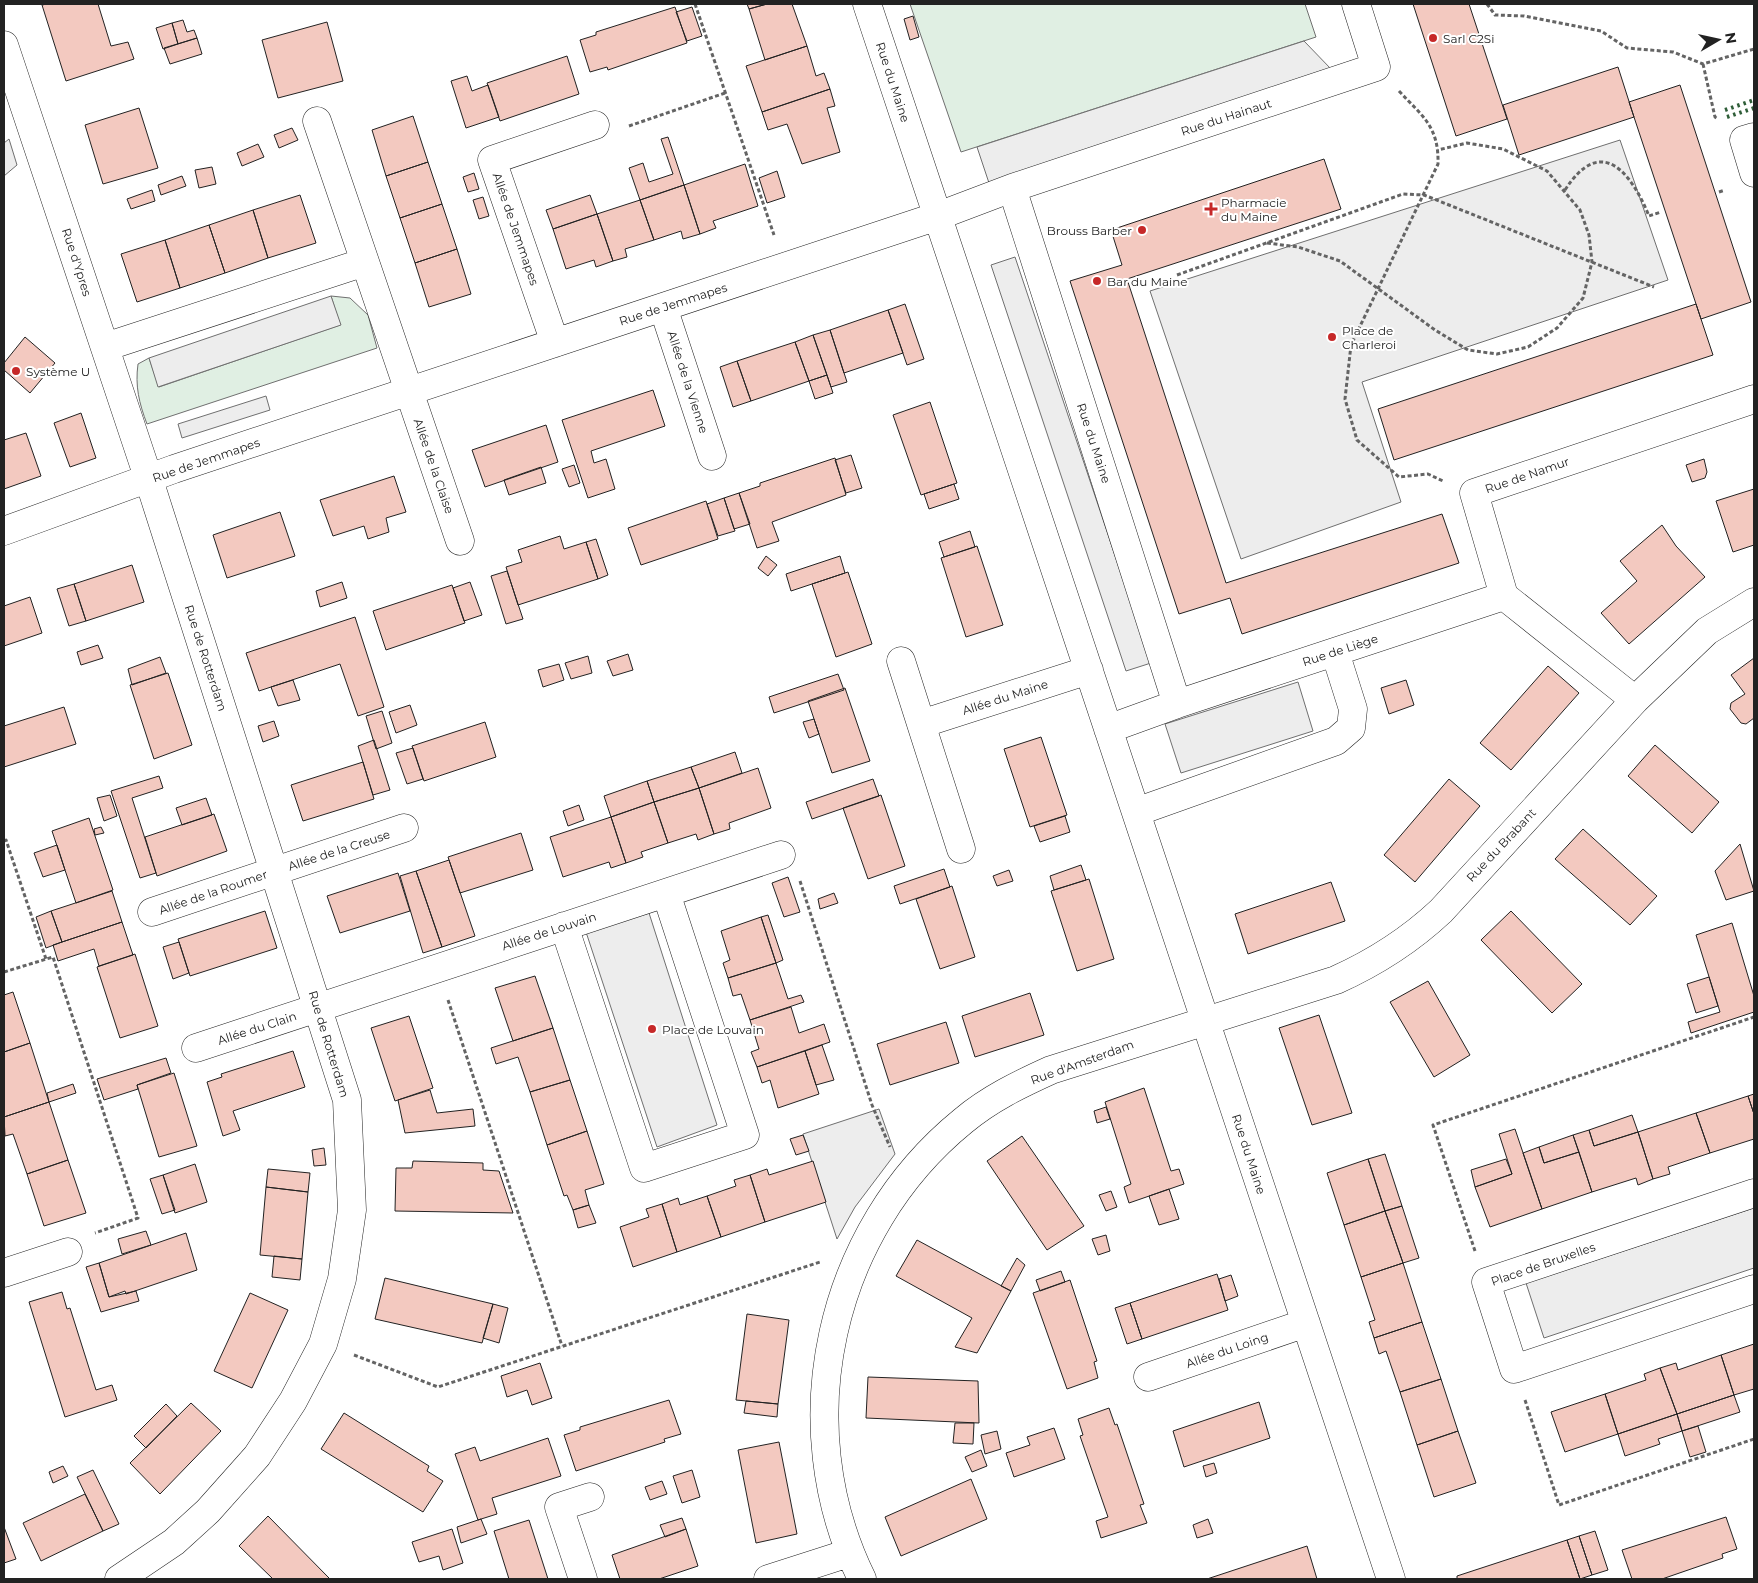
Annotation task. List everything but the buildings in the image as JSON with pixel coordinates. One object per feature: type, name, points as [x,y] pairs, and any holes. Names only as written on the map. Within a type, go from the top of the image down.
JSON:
[{"type":"street","name":"Rue du Maine","points":[[867,4],[1391,1579]]},
{"type":"street","points":[[1356,4],[1376,67]]},
{"type":"street","name":"Rue d'Ypres","points":[[4,46],[149,480]]},
{"type":"street","name":"Rue du Hainaut","points":[[1012,188],[1376,67]]},
{"type":"street","points":[[316,121],[408,392]]},
{"type":"street","name":"Allée de Jemmapes","points":[[554,343],[492,160],[595,125]]},
{"type":"street","points":[[1749,138],[1754,173]]},
{"type":"street","name":"Rue du Maine","points":[[1012,188],[1177,704]]},
{"type":"street","points":[[938,216],[1012,188]]},
{"type":"street","name":"Rue de Jemmapes","points":[[4,531],[149,480],[174,469],[938,216]]},
{"type":"street","points":[[105,347],[365,262]]},
{"type":"street","name":"Allée de la Vienne","points":[[663,307],[712,456]]},
{"type":"street","name":"Allée de la Claise","points":[[408,392],[460,541]]},
{"type":"street","name":"Rue de Namur","points":[[1504,596],[1474,493],[1754,399]]},
{"type":"street","name":"Rue de Rotterdam","points":[[119,1579],[174,1542],[208,1511],[257,1456],[293,1401],[322,1344],[342,1279],[352,1210],[348,1100],[149,480]]},
{"type":"street","points":[[1504,596],[1635,700]]},
{"type":"street","name":"Rue de Liège","points":[[1177,704],[1504,596]]},
{"type":"street","name":"Rue du Brabant","points":[[1205,1020],[1336,980],[1369,966],[1421,930],[1441,911],[1635,700],[1707,631],[1754,602]]},
{"type":"street","points":[[1136,812],[1336,741],[1350,728],[1353,709],[1335,652]]},
{"type":"street","points":[[901,661],[961,849]]},
{"type":"street","name":"Allée du Maine","points":[[921,724],[1089,670]]},
{"type":"street","points":[[1108,729],[1177,704]]},
{"type":"street","name":"Allée de la Creuse","points":[[274,871],[404,828]]},
{"type":"street","name":"Allée de Louvain","points":[[318,1008],[781,855]]},
{"type":"street","name":"Allée de la Roumer","points":[[152,912],[274,871]]},
{"type":"street","points":[[564,926],[644,1168],[745,1135],[666,893]]},
{"type":"street","name":"Allée du Clain","points":[[196,1048],[318,1008]]},
{"type":"street","name":"Rue d'Amsterdam","points":[[862,1579],[849,1553],[833,1500],[825,1460],[823,1416],[825,1380],[832,1332],[845,1288],[882,1211],[904,1180],[962,1121],[1006,1091],[1051,1070],[1205,1020]]},
{"type":"street","name":"Place de Bruxelles","points":[[1514,1369],[1486,1282],[1754,1192]]},
{"type":"street","points":[[6,1265],[68,1252]]},
{"type":"street","points":[[1514,1369],[1754,1289]]},
{"type":"street","name":"Allée du Loing","points":[[1148,1377],[1306,1323]]},
{"type":"street","points":[[583,1579],[559,1507],[590,1497]]},
{"type":"street","points":[[768,1579],[849,1553]]},
{"type":"path","points":[[695,4],[785,267]]},
{"type":"path","points":[[1487,4],[1495,15],[1524,16],[1601,31],[1627,48],[1673,52],[1703,64],[1754,49]]},
{"type":"path","points":[[1703,64],[1716,117],[1749,138]]},
{"type":"path","points":[[1376,67],[1432,127],[1438,150],[1438,164],[1351,346],[1345,398],[1357,440],[1399,477],[1428,474],[1474,493]]},
{"type":"path","points":[[595,125],[613,132],[725,93]]},
{"type":"path","points":[[1267,243],[1298,246],[1340,261],[1435,330],[1468,350],[1497,354],[1528,347],[1557,328],[1583,298],[1592,262],[1589,236],[1580,210],[1547,171],[1503,150],[1467,143],[1438,150]]},
{"type":"path","points":[[1565,190],[1577,172],[1591,162],[1609,162],[1626,176],[1649,216],[1661,212]]},
{"type":"path","points":[[1177,275],[1403,194],[1424,195],[1654,287]]},
{"type":"path","points":[[4,841],[6,840],[46,959]]},
{"type":"path","points":[[781,855],[790,851],[872,1105],[904,1180]]},
{"type":"path","points":[[4,972],[53,957],[138,1218],[72,1240],[68,1252]]},
{"type":"path","points":[[438,968],[562,1346]]},
{"type":"path","points":[[1486,1282],[1433,1124],[1754,1017]]},
{"type":"path","points":[[322,1344],[438,1386],[863,1248]]},
{"type":"path","points":[[1514,1369],[1559,1505],[1754,1439]]},
{"type":"green space","points":[[910,4],[1305,4],[1316,37],[961,152]]},
{"type":"green space","points":[[331,296],[350,298],[368,315],[377,348],[147,424],[138,394],[138,364],[149,358],[159,387],[340,325]]},
{"type":"shaded area","points":[[1304,41],[1331,69],[989,183],[977,147]]},
{"type":"shaded area","points":[[9,139],[17,165],[4,176],[4,143]]},
{"type":"shaded area","name":"Place de Charleroi","points":[[1620,140],[1668,280],[1362,382],[1401,502],[1241,559],[1150,291]]},
{"type":"shaded area","points":[[1015,257],[1151,663],[1126,671],[991,265]]},
{"type":"shaded area","points":[[331,296],[341,325],[158,387],[149,358]]},
{"type":"shaded area","points":[[266,396],[270,410],[182,438],[178,424]]},
{"type":"shaded area","points":[[1298,682],[1313,731],[1181,773],[1165,724]]},
{"type":"shaded area","name":"Place de Louvain","points":[[649,913],[717,1125],[657,1147],[586,932]]},
{"type":"shaded area","points":[[879,1109],[895,1154],[855,1207],[837,1239],[803,1134]]},
{"type":"shaded area","points":[[1754,1208],[1754,1268],[1544,1338],[1526,1283]]},
{"type":"hedge","points":[[1725,110],[1754,100]]},
{"type":"hedge","points":[[1727,117],[1754,108]]},
{"type":"place","name":"Sarl C2Si","points":[[1433,38]]},
{"type":"place","name":"Pharmacie du Maine","points":[[1211,209]]},
{"type":"place","name":"Brouss Barber","points":[[1142,230]]},
{"type":"place","name":"Bar du Maine","points":[[1097,281]]},
{"type":"place","name":"Place de Charleroi","points":[[1332,337]]},
{"type":"place","name":"Système U","points":[[16,371]]},
{"type":"place","name":"Place de Louvain","points":[[652,1029]]}]
